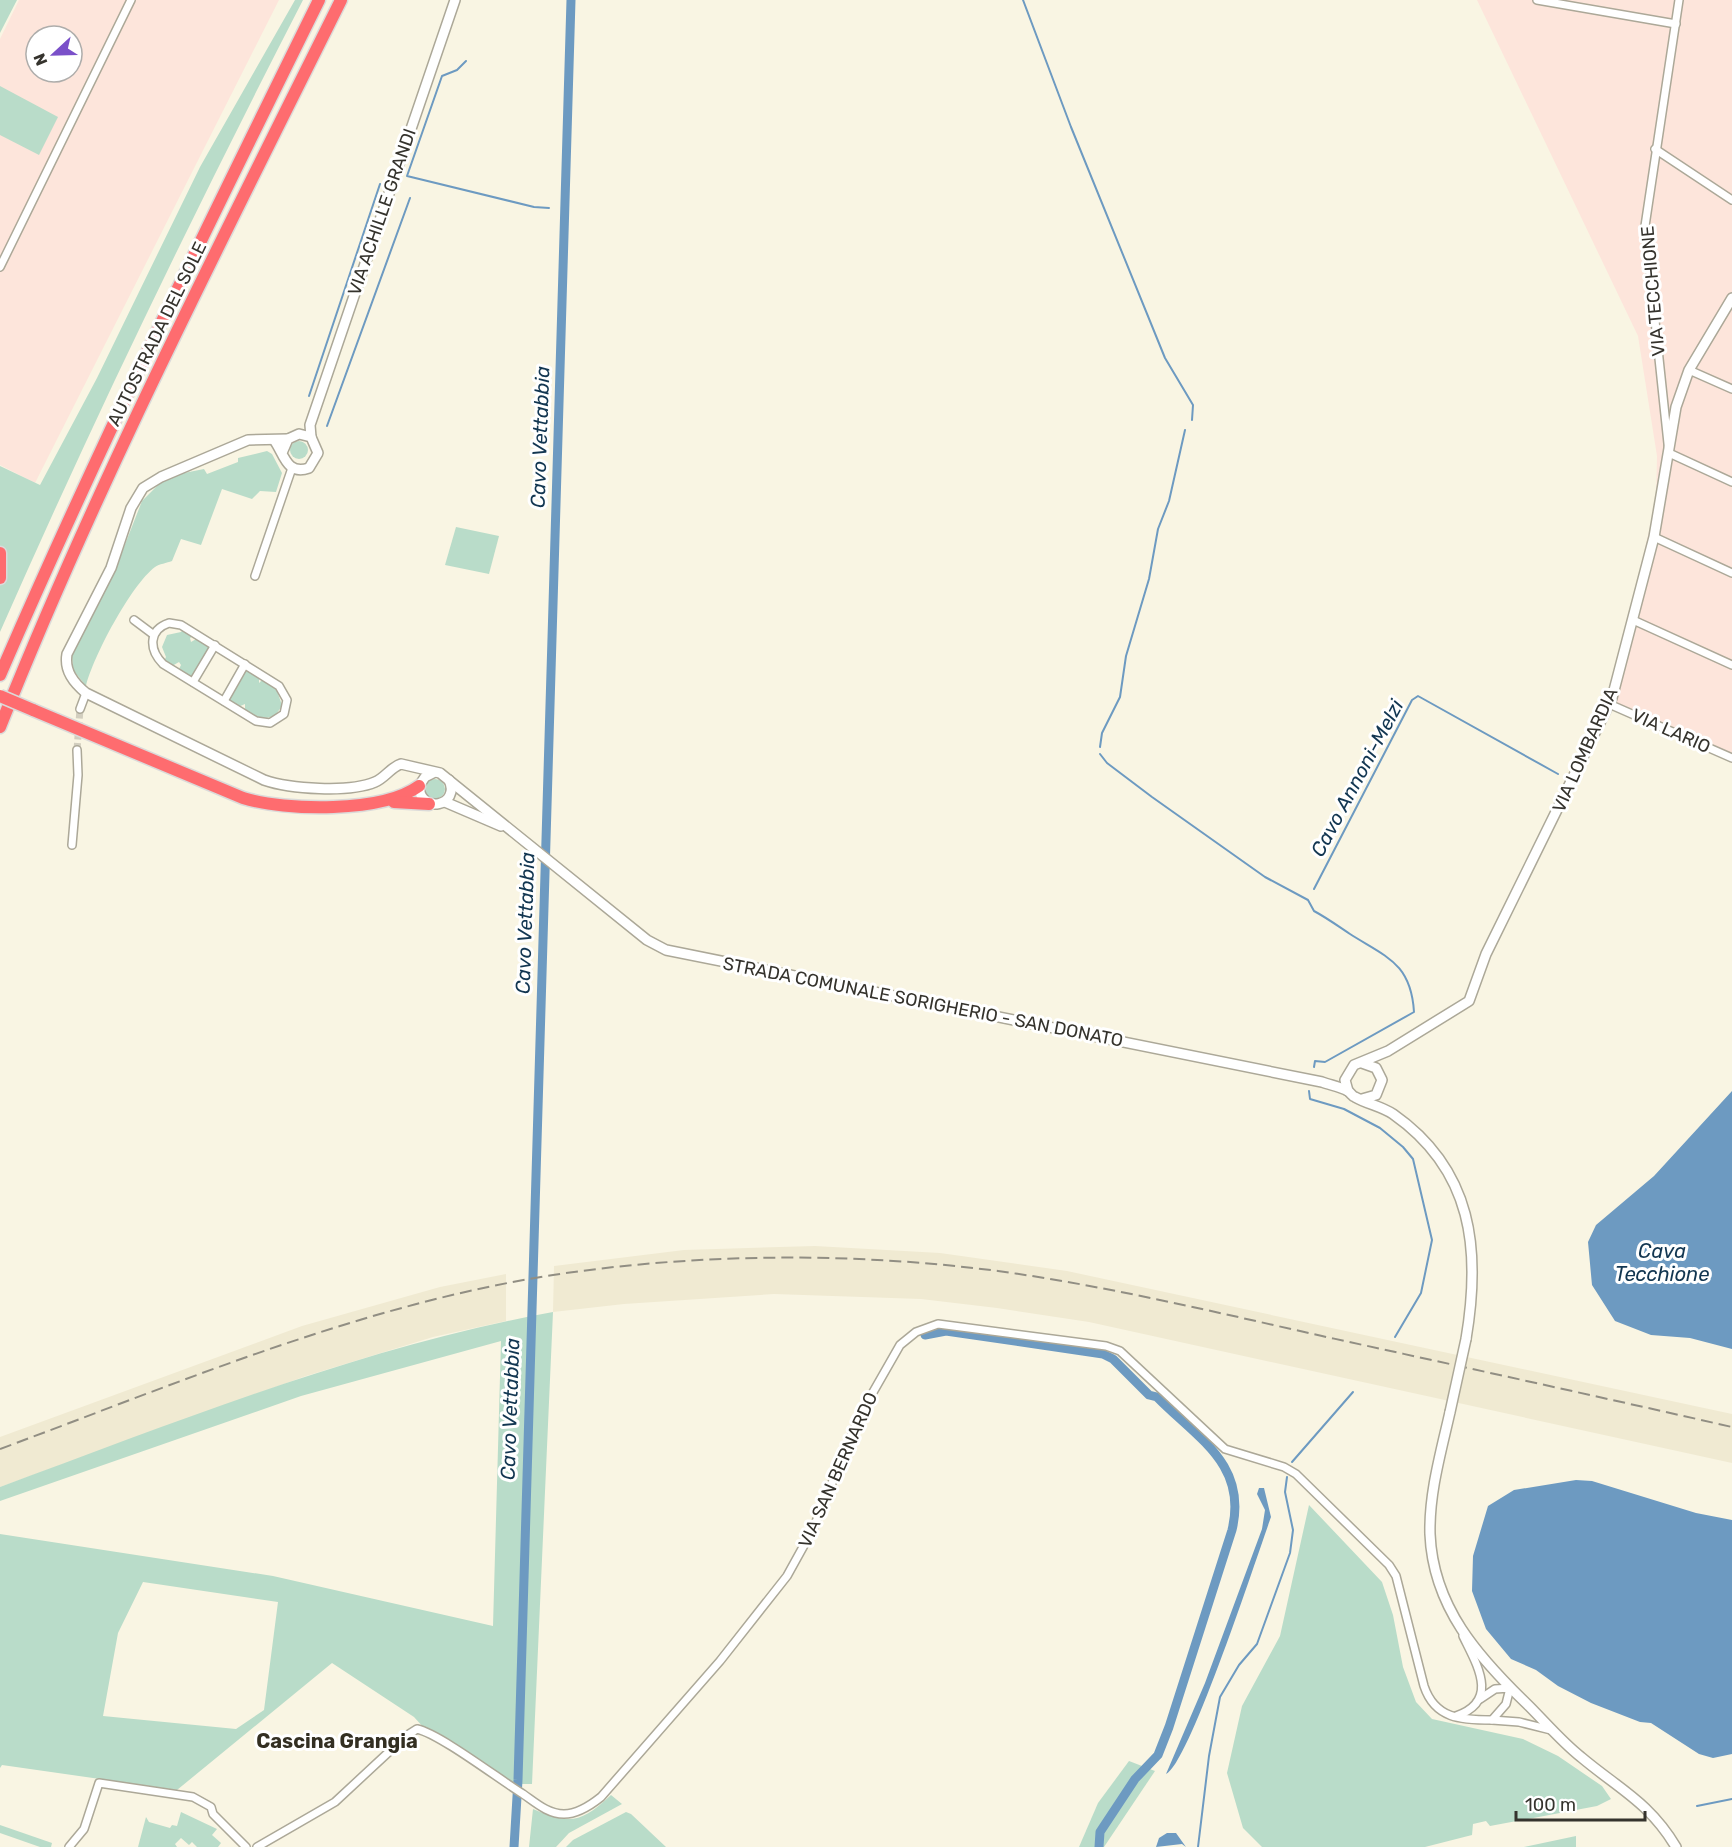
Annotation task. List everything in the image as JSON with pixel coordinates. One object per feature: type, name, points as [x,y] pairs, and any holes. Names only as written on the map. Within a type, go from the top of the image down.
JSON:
[{"type":"highway","name":"AUTOSTRADA DEL SOLE","points":[[0,675],[64,527],[150,342],[319,0]]},
{"type":"highway","name":"AUTOSTRADA DEL SOLE","points":[[0,727],[81,537],[166,354],[341,0]]},
{"type":"highway","points":[[0,553],[0,578]]},
{"type":"highway","points":[[0,696],[258,802],[303,807],[381,802],[429,804]]},
{"type":"highway","points":[[381,802],[403,796],[420,785]]},
{"type":"street","points":[[0,267],[131,0]]},
{"type":"street","name":"VIA ACHILLE GRANDI","points":[[311,437],[310,424],[455,0]]},
{"type":"street","points":[[1537,0],[1676,24]]},
{"type":"street","name":"VIA TECCHIONE","points":[[1669,453],[1645,226],[1679,0]]},
{"type":"street","points":[[1655,149],[1732,200]]},
{"type":"street","name":"VIA LOMBARDIA","points":[[1362,1063],[1388,1051],[1469,1001],[1486,954],[1609,704],[1654,537],[1676,407],[1689,370],[1732,298]]},
{"type":"street","points":[[1689,370],[1732,389]]},
{"type":"street","name":"VIA ACHILLE GRANDI","points":[[299,434],[310,424]]},
{"type":"street","points":[[273,440],[292,468],[303,470],[317,459],[318,447],[311,437],[299,434],[288,439],[248,440],[152,481],[136,497],[111,568],[68,654],[66,665],[70,676],[86,693],[254,775],[282,786],[306,788],[367,784],[380,779],[398,765],[409,765],[440,773],[517,835]]},
{"type":"street","points":[[282,453],[288,439]]},
{"type":"street","points":[[1669,453],[1732,482]]},
{"type":"street","points":[[255,576],[292,468]]},
{"type":"street","points":[[1654,537],[1732,573]]},
{"type":"street","points":[[134,620],[154,635]]},
{"type":"street","points":[[1633,620],[1732,665]]},
{"type":"street","points":[[174,623],[215,645],[282,690],[287,704],[284,714],[275,722],[264,723],[224,701],[160,660],[152,648],[154,635],[160,627],[174,623]]},
{"type":"street","points":[[193,682],[215,645]]},
{"type":"street","points":[[224,701],[245,664]]},
{"type":"street","points":[[80,709],[86,693]]},
{"type":"street","name":"VIA LARIO","points":[[1609,704],[1732,758]]},
{"type":"street","points":[[72,845],[78,775],[77,750]]},
{"type":"street","points":[[409,765],[416,772],[422,798],[429,804],[445,802],[486,818],[517,835]]},
{"type":"street","points":[[420,785],[425,777],[433,773]]},
{"type":"street","points":[[445,802],[451,794],[449,780]]},
{"type":"street","name":"STRADA COMUNALE SORIGHERIO - SAN DONATO","points":[[517,835],[647,940],[666,950],[1322,1082],[1348,1091]]},
{"type":"street","name":"VIA LOMBARDIA","points":[[1377,1069],[1388,1051]]},
{"type":"street","points":[[1359,1099],[1370,1098],[1379,1091],[1382,1080],[1377,1069],[1362,1063],[1351,1067],[1345,1077],[1348,1091],[1359,1099],[1391,1112],[1428,1144],[1460,1197],[1473,1244],[1474,1284],[1466,1339],[1436,1478],[1430,1533],[1439,1587],[1482,1680],[1480,1699]]},
{"type":"street","points":[[1322,1082],[1345,1077]]},
{"type":"street","points":[[1379,1091],[1391,1112]]},
{"type":"street","name":"VIA SAN BERNARDO","points":[[257,1847],[335,1802],[406,1736],[417,1729],[424,1731],[554,1813],[566,1814],[591,1805],[601,1797],[720,1661],[787,1576],[806,1544],[860,1414],[900,1345],[916,1332],[938,1324],[1106,1346],[1120,1351],[1225,1449],[1284,1467],[1296,1473],[1389,1565],[1396,1576],[1427,1696],[1436,1709],[1454,1716],[1519,1722],[1553,1731]]},
{"type":"street","points":[[1459,1629],[1510,1688],[1553,1731],[1582,1758],[1644,1805],[1676,1847]]},
{"type":"street","points":[[1454,1716],[1465,1713],[1495,1689],[1510,1688]]},
{"type":"street","points":[[1492,1720],[1506,1704],[1510,1688]]},
{"type":"street","points":[[69,1847],[84,1829],[99,1783],[192,1797],[211,1807],[213,1814],[246,1847]]},
{"type":"shaded area","points":[[19,0],[279,0],[35,483],[0,465],[0,39]]},
{"type":"shaded area","points":[[1477,0],[1732,0],[1732,758],[1609,704],[1656,501],[1657,456],[1638,336]]},
{"type":"shaded area","points":[[815,1246],[940,1253],[1067,1271],[1732,1414],[1732,1463],[1089,1322],[997,1308],[921,1299],[774,1294],[624,1304],[553,1312],[554,1266],[684,1250]]},
{"type":"shaded area","points":[[506,1274],[506,1321],[433,1337],[306,1376],[0,1487],[0,1437],[302,1326],[440,1287]]},
{"type":"green space","points":[[0,0],[17,0],[0,33]]},
{"type":"green space","points":[[295,0],[303,0],[147,314],[0,632],[0,466],[40,485],[97,378],[200,167]]},
{"type":"green space","points":[[0,86],[58,117],[39,155],[0,135]]},
{"type":"green space","points":[[299,441],[305,444],[308,450],[305,456],[299,459],[293,456],[290,450],[293,444]]},
{"type":"green space","points":[[267,451],[272,454],[282,473],[276,492],[260,491],[252,499],[222,489],[201,545],[181,539],[172,561],[155,567],[135,589],[114,622],[96,658],[86,686],[73,670],[72,656],[115,570],[142,501],[161,482],[179,474],[204,469],[207,474],[238,462],[238,458]]},
{"type":"green space","points":[[456,527],[499,536],[489,574],[445,565]]},
{"type":"green space","points":[[184,628],[194,635],[190,638],[191,642],[198,638],[213,647],[193,679],[178,671],[181,665],[179,662],[172,666],[164,661],[166,657],[162,647],[167,635],[181,632]]},
{"type":"green space","points":[[245,666],[259,674],[259,683],[264,678],[279,687],[277,691],[282,705],[274,716],[261,717],[259,720],[245,711],[245,704],[238,707],[225,700]]},
{"type":"green space","points":[[435,779],[442,782],[445,789],[442,796],[435,799],[428,796],[425,789],[428,782]]},
{"type":"green space","points":[[553,1312],[532,1784],[510,1784],[425,1729],[414,1717],[332,1663],[177,1790],[2,1765],[0,1768],[0,1534],[273,1576],[493,1626],[501,1341],[301,1396],[0,1501],[0,1487],[205,1411],[342,1365],[482,1327]],"holes":[[[143,1582],[278,1602],[264,1710],[236,1729],[103,1716],[118,1633]]]},
{"type":"green space","points":[[1309,1505],[1382,1582],[1393,1615],[1403,1667],[1416,1702],[1432,1719],[1523,1739],[1558,1756],[1602,1786],[1611,1799],[1597,1806],[1490,1826],[1486,1821],[1473,1824],[1472,1835],[1425,1847],[1262,1847],[1243,1828],[1227,1773],[1242,1706],[1280,1636]]},
{"type":"green space","points":[[1129,1761],[1155,1771],[1104,1847],[1079,1847],[1098,1803]]},
{"type":"green space","points":[[611,1795],[622,1804],[569,1833],[556,1847],[529,1847],[533,1809],[557,1818],[575,1818],[591,1811]]},
{"type":"green space","points":[[181,1812],[217,1829],[212,1835],[221,1843],[218,1847],[197,1847],[192,1842],[189,1845],[181,1838],[175,1844],[177,1847],[138,1847],[146,1817],[149,1822],[170,1828],[172,1825],[177,1826]]},
{"type":"green space","points":[[626,1812],[666,1847],[566,1847],[573,1840]]},
{"type":"green space","points":[[0,1825],[52,1843],[51,1847],[40,1847],[0,1833]]},
{"type":"green space","points":[[1576,1836],[1576,1847],[1524,1847]]},
{"type":"water","name":"Cava Tecchione","points":[[1732,1091],[1732,1349],[1690,1338],[1651,1335],[1615,1321],[1592,1285],[1588,1242],[1596,1225],[1654,1176]]},
{"type":"water","points":[[1576,1480],[1592,1481],[1696,1513],[1732,1520],[1732,1754],[1713,1758],[1699,1754],[1651,1723],[1640,1722],[1591,1703],[1558,1686],[1536,1670],[1511,1659],[1486,1629],[1472,1591],[1473,1556],[1488,1506],[1514,1490]]},
{"type":"water","points":[[1259,1488],[1264,1488],[1271,1517],[1206,1698],[1177,1762],[1166,1774],[1205,1683],[1262,1529],[1265,1510],[1257,1494]]},
{"type":"water","points":[[1167,1833],[1176,1833],[1186,1847],[1182,1844],[1156,1847],[1159,1838]]},
{"type":"waterway","name":"Cavo Vettabbia","points":[[514,1847],[518,1780],[571,0]]},
{"type":"waterway","points":[[1023,0],[1071,127],[1165,358],[1193,405],[1192,420]]},
{"type":"waterway","points":[[466,61],[457,70],[442,76],[407,176],[534,207],[549,208]]},
{"type":"waterway","points":[[309,396],[380,184]]},
{"type":"waterway","points":[[327,426],[410,198]]},
{"type":"waterway","points":[[1100,747],[1102,733],[1120,697],[1126,656],[1149,579],[1158,529],[1169,501],[1185,430]]},
{"type":"waterway","name":"Cavo Annoni-Melzi","points":[[1314,889],[1412,700],[1418,696],[1558,774]]},
{"type":"waterway","name":"Cavo Annoni-Melzi","points":[[1100,754],[1107,763],[1152,797],[1265,877],[1308,900],[1314,911],[1385,956],[1402,972],[1408,982],[1414,1012],[1325,1062],[1315,1061],[1314,1067]]},
{"type":"waterway","name":"Cavo Annoni-Melzi","points":[[1309,1091],[1310,1099],[1344,1109],[1380,1128],[1403,1147],[1413,1159],[1432,1240],[1421,1293],[1395,1337]]},
{"type":"waterway","points":[[925,1335],[946,1331],[1103,1354],[1113,1359],[1149,1395],[1157,1397],[1203,1440],[1216,1454],[1233,1487],[1235,1507],[1232,1530],[1169,1727],[1158,1755],[1135,1779],[1100,1832],[1099,1847]]},
{"type":"waterway","name":"Cavo Annoni-Melzi","points":[[1292,1462],[1353,1392]]},
{"type":"waterway","name":"Cavo Annoni-Melzi","points":[[1198,1847],[1209,1756],[1220,1697],[1239,1665],[1257,1644],[1290,1553],[1293,1530],[1285,1492],[1287,1477]]},
{"type":"waterway","points":[[1697,1806],[1732,1799]]},
{"type":"tunnel","points":[[77,750],[80,709]]},
{"type":"railway","points":[[0,1449],[272,1348],[411,1305],[482,1288],[553,1275],[664,1262],[776,1258],[832,1258],[943,1265],[1080,1284],[1732,1427]]},
{"type":"district","name":"Cascina Grangia","points":[[337,1741]]}]
